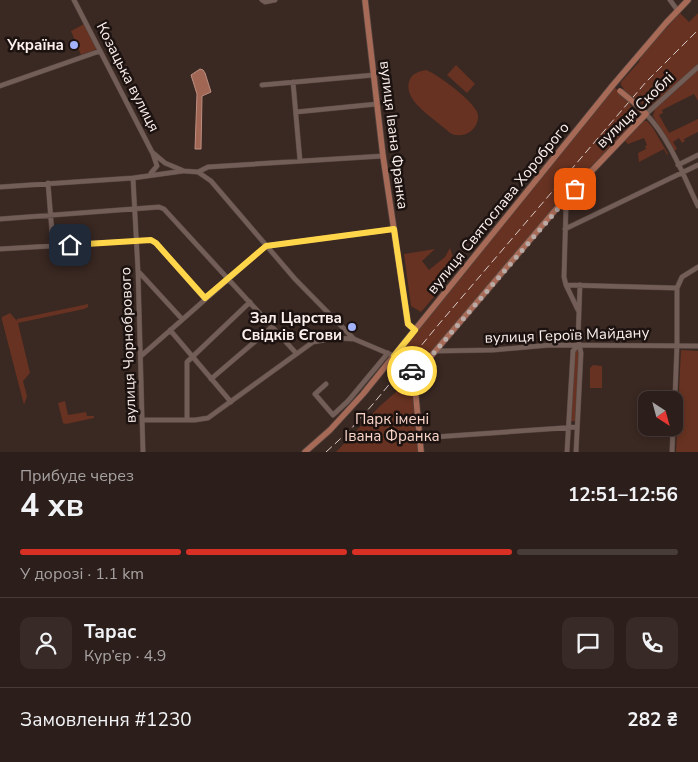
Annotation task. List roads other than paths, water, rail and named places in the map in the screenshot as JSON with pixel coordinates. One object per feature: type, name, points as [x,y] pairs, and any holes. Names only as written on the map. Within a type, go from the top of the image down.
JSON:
[{"type":"main road","name":"вулиця Івана Франка","points":[[365,0],[383,156],[408,324],[415,330]]},
{"type":"main road","name":"вулиця Святослава Хороброго","points":[[305,452],[346,413],[391,354],[415,330],[613,84],[688,0]]},
{"type":"main road","points":[[613,84],[646,114]]},
{"type":"main road","name":"вулиця Скоблі","points":[[414,376],[563,201],[646,114]]},
{"type":"main road","points":[[391,354],[408,366],[414,376],[421,452]]},
{"type":"street","name":"Козацька вулиця","points":[[74,0],[152,152],[165,163],[184,171],[198,172],[208,167],[383,156]]},
{"type":"street","points":[[263,1],[275,0]]},
{"type":"street","points":[[670,0],[678,11]]},
{"type":"street","points":[[0,86],[100,51]]},
{"type":"street","points":[[696,68],[698,77]]},
{"type":"street","name":"вулиця Скоблі","points":[[646,114],[696,68]]},
{"type":"street","points":[[262,85],[374,74]]},
{"type":"street","points":[[293,82],[300,161]]},
{"type":"street","points":[[296,112],[377,104]]},
{"type":"street","points":[[646,114],[656,127],[678,165],[698,206]]},
{"type":"street","points":[[152,152],[157,170],[163,172]]},
{"type":"street","points":[[678,165],[698,155]]},
{"type":"street","points":[[150,174],[160,162],[165,163],[167,169],[163,172]]},
{"type":"street","points":[[565,229],[698,165]]},
{"type":"street","points":[[0,187],[133,178],[163,172],[184,171]]},
{"type":"street","points":[[198,172],[219,189],[295,279],[354,339]]},
{"type":"street","name":"вулиця Чорнобрового","points":[[133,178],[138,271],[143,452]]},
{"type":"street","points":[[48,183],[53,246]]},
{"type":"street","points":[[563,201],[566,207],[564,274],[566,285],[579,311]]},
{"type":"street","points":[[0,219],[159,207],[164,209],[296,353]]},
{"type":"street","points":[[141,356],[266,246],[394,229]]},
{"type":"street","points":[[0,249],[151,240],[156,243],[205,298]]},
{"type":"street","points":[[675,391],[677,288],[682,277],[698,267]]},
{"type":"street","points":[[138,271],[182,319]]},
{"type":"street","points":[[566,285],[677,288]]},
{"type":"street","points":[[576,452],[581,353],[578,345],[580,285]]},
{"type":"street","points":[[187,362],[250,302]]},
{"type":"street","points":[[211,379],[272,327]]},
{"type":"street","points":[[170,330],[231,402]]},
{"type":"street","points":[[143,420],[208,418],[296,353],[313,342],[322,339],[354,339],[391,354],[333,415],[315,394],[326,384]]},
{"type":"street","points":[[567,452],[573,351],[578,345]]},
{"type":"street","name":"вулиця Героїв Майдану","points":[[437,351],[578,345],[698,346]]},
{"type":"street","points":[[187,420],[188,351]]},
{"type":"street","points":[[420,438],[577,427]]},
{"type":"street","points":[[672,452],[673,436]]},
{"type":"railway","points":[[326,452],[350,430],[373,404],[646,82],[698,30]]},
{"type":"place","name":"Україна","points":[[74,45]]},
{"type":"place","name":"Зал Царства Свідків Єгови","points":[[352,327]]},
{"type":"park label","name":"Парк імені Івана Франка","points":[[392,428]]}]
